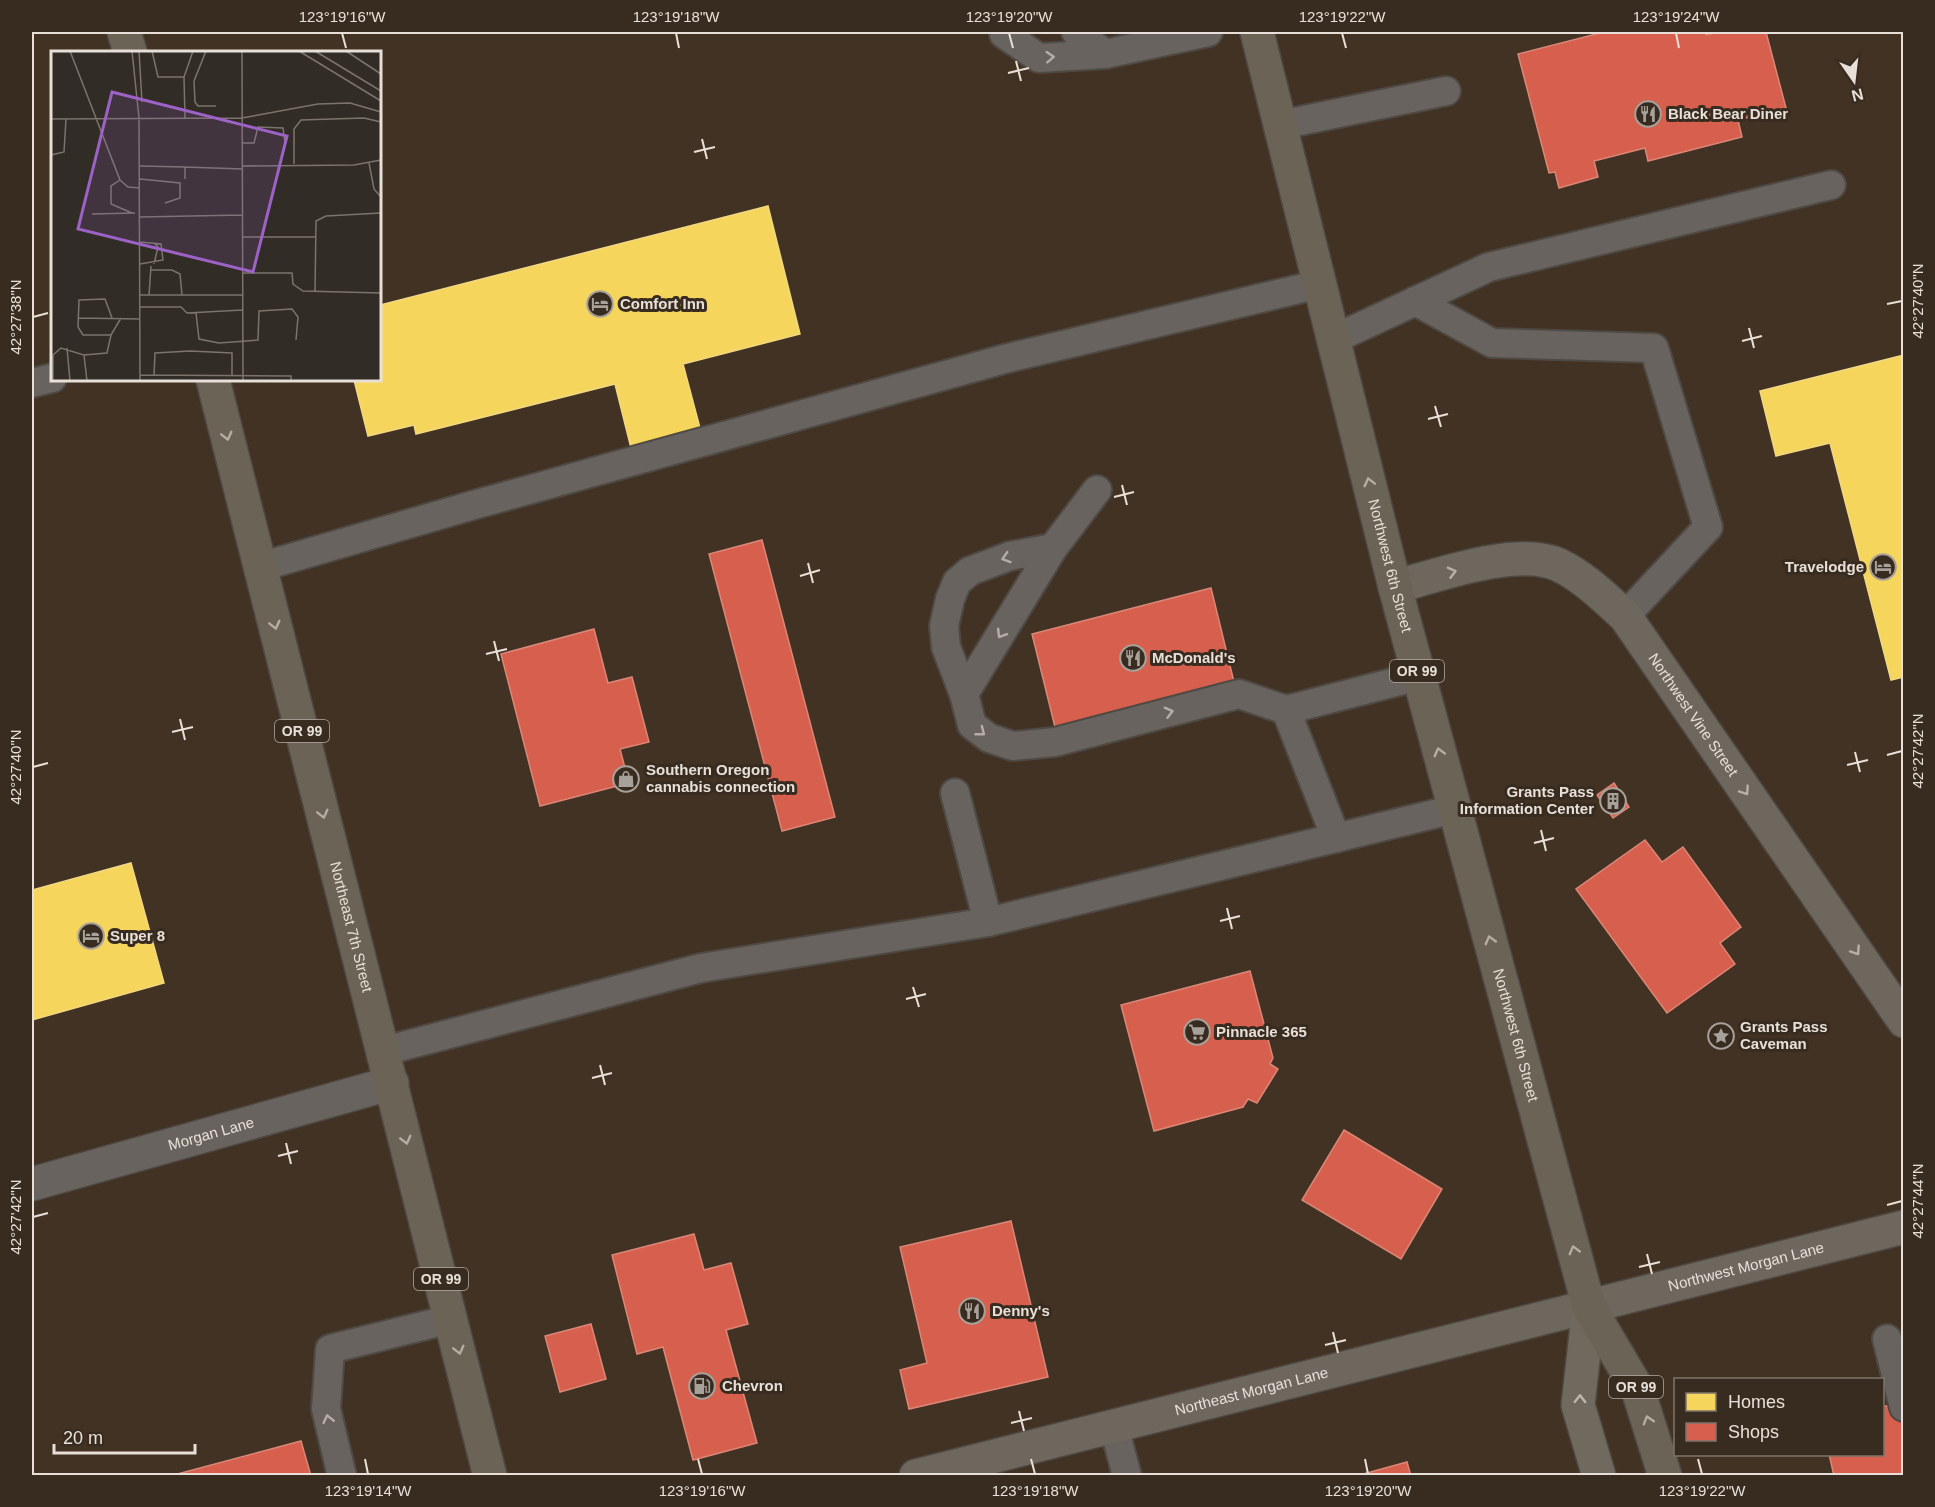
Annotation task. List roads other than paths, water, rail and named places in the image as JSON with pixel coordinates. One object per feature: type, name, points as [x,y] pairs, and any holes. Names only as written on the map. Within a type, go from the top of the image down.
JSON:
[{"type":"highway","points":[[124,32],[130,51]]},
{"type":"highway","name":"Northwest 6th Street","points":[[1257,32],[1395,587],[1589,1307]]},
{"type":"highway","name":"Northeast 7th Street","points":[[213,381],[490,1476]]},
{"type":"highway","name":"OR 99","points":[[1589,1307],[1638,1390],[1665,1476]]},
{"type":"main road","points":[[1589,1307],[1578,1405],[1599,1476]]},
{"type":"street","name":"Northwest Vine Street","points":[[1395,587],[1487,562],[1526,558],[1558,564],[1584,581],[1625,616],[1904,1021]]},
{"type":"street","name":"Morgan Lane","points":[[32,1184],[392,1083]]},
{"type":"street","name":"Northwest Morgan Lane","points":[[1589,1307],[1904,1227]]},
{"type":"street","name":"Northeast Morgan Lane","points":[[916,1476],[1589,1307]]},
{"type":"lane","points":[[1004,32],[1039,58],[1106,54],[1208,32]]},
{"type":"lane","points":[[1076,32],[1106,54]]},
{"type":"lane","points":[[1280,125],[1446,91]]},
{"type":"lane","points":[[1334,339],[1489,267],[1831,185]]},
{"type":"lane","points":[[260,567],[477,504],[1008,358],[1320,284]]},
{"type":"lane","points":[[1415,301],[1492,343],[1654,348],[1708,527],[1625,616]]},
{"type":"lane","points":[[32,383],[51,378]]},
{"type":"lane","points":[[964,694],[1053,548],[1097,490]]},
{"type":"lane","points":[[1053,548],[1010,556],[970,571],[957,582],[950,599],[944,626],[946,647],[964,694],[972,725],[989,738],[1013,746],[1055,742],[1239,694],[1286,710],[1419,676]]},
{"type":"lane","points":[[1286,710],[1336,838]]},
{"type":"lane","points":[[955,793],[988,922]]},
{"type":"lane","points":[[384,1051],[701,968],[988,922],[1455,809]]},
{"type":"lane","points":[[342,1476],[326,1408],[330,1349],[451,1319]]},
{"type":"lane","points":[[1887,1340],[1904,1407]]},
{"type":"lane","points":[[1114,1427],[1127,1476]]},
{"type":"place","name":"Black Bear Diner","points":[[1648,114]]},
{"type":"place","name":"Comfort Inn","points":[[600,304]]},
{"type":"place","name":"Travelodge","points":[[1883,567]]},
{"type":"place","name":"McDonald's","points":[[1133,658]]},
{"type":"place","name":"Southern Oregon cannabis connection","points":[[626,779]]},
{"type":"place","name":"Grants Pass Information Center","points":[[1613,801]]},
{"type":"place","name":"Super 8","points":[[91,936]]},
{"type":"place","name":"Pinnacle 365","points":[[1197,1032]]},
{"type":"place","name":"Grants Pass Caveman","points":[[1721,1036]]},
{"type":"place","name":"Denny's","points":[[972,1311]]},
{"type":"place","name":"Chevron","points":[[702,1386]]}]
